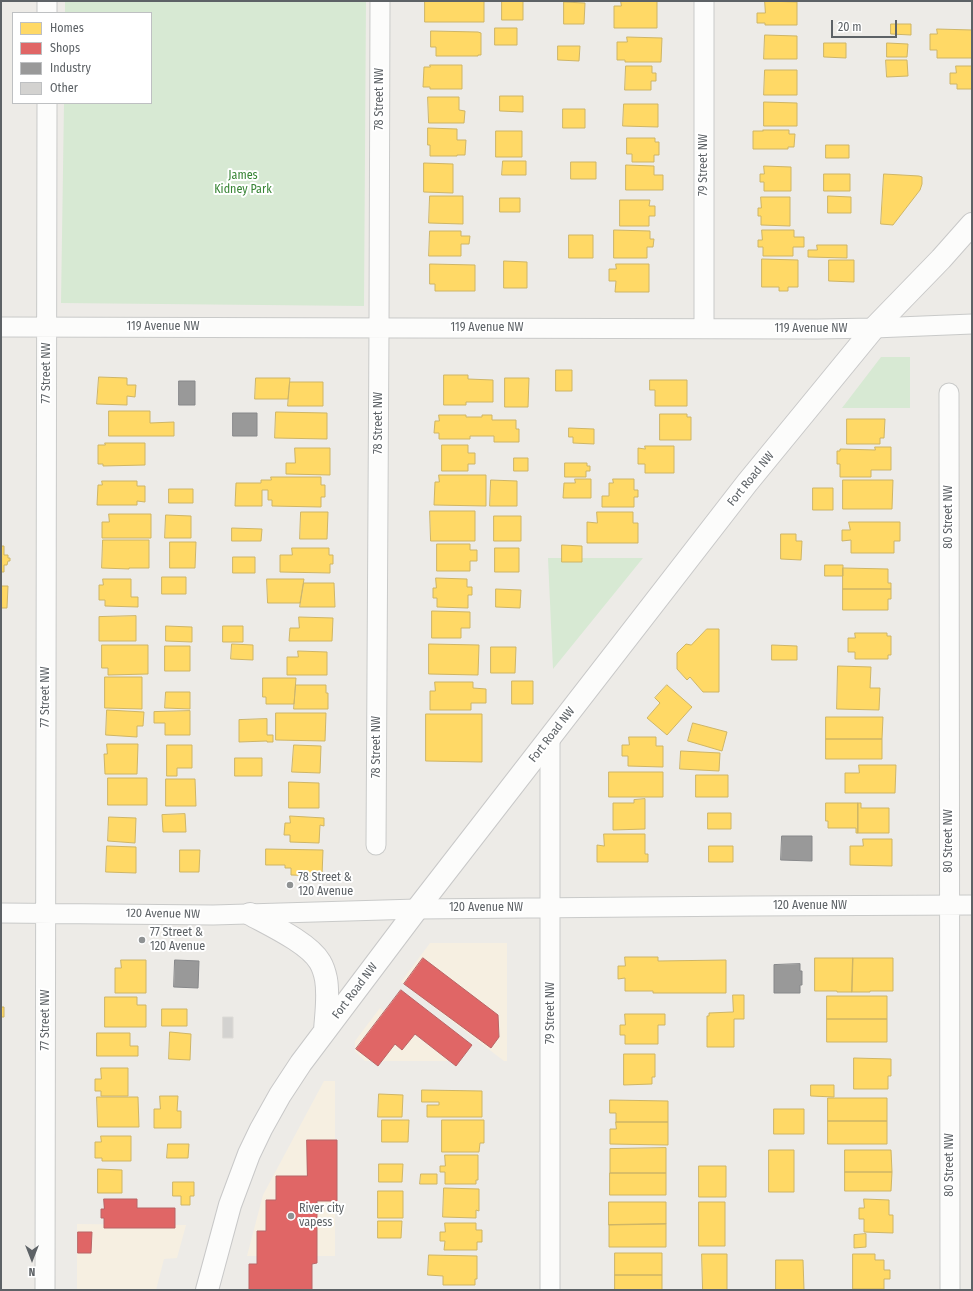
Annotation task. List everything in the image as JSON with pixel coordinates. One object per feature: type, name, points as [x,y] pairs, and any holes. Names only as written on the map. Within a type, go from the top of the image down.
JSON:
[{"type":"street","points":[[47,1],[47,12]]},
{"type":"street","name":"78 Street NW","points":[[376,845],[380,328],[380,1]]},
{"type":"street","name":"79 Street NW","points":[[704,1],[704,328]]},
{"type":"street","name":"77 Street NW","points":[[45,1290],[47,104]]},
{"type":"street","name":"Fort Road NW","points":[[207,1290],[230,1205],[249,1154],[280,1095],[301,1063],[417,909],[747,483],[874,328],[941,259],[972,224]]},
{"type":"street","name":"119 Avenue NW","points":[[1,327],[874,328],[972,324]]},
{"type":"street","name":"80 Street NW","points":[[949,393],[950,1290]]},
{"type":"street","name":"79 Street NW","points":[[550,737],[550,1290]]},
{"type":"street","name":"120 Avenue NW","points":[[1,913],[250,914],[417,909],[972,905]]},
{"type":"street","points":[[250,914],[298,942],[313,953],[320,962],[326,980],[327,1004],[325,1031]]},
{"type":"shaded area","points":[[430,943],[507,943],[507,1061],[504,1061],[401,982]]},
{"type":"shaded area","points":[[380,1008],[449,1061],[365,1061],[355,1051],[355,1041]]},
{"type":"shaded area","points":[[324,1081],[335,1081],[335,1256],[247,1256],[263,1195]]},
{"type":"shaded area","points":[[77,1224],[186,1225],[177,1258],[164,1259],[156,1290],[77,1290]]},
{"type":"green space","name":"James Kidney Park","points":[[65,1],[366,1],[364,306],[61,303],[64,104],[152,104],[152,12],[65,12]]},
{"type":"green space","points":[[881,357],[910,357],[910,408],[842,408]]},
{"type":"green space","points":[[548,558],[643,558],[553,669]]},
{"type":"building: Homes","points":[[425,1],[484,1],[484,22],[425,22]]},
{"type":"building: Homes","points":[[502,1],[523,1],[523,20],[502,20]]},
{"type":"building: Homes","points":[[621,1],[657,1],[657,28],[614,28],[614,6],[621,6]]},
{"type":"building: Homes","points":[[765,1],[797,2],[797,25],[765,25],[765,23],[757,23],[757,13],[765,13]]},
{"type":"building: Homes","points":[[564,2],[585,3],[584,24],[564,24]]},
{"type":"building: Homes","points":[[891,24],[911,24],[911,35],[891,34]]},
{"type":"building: Homes","points":[[495,28],[517,28],[517,45],[495,45]]},
{"type":"building: Homes","points":[[937,29],[972,30],[972,58],[937,58],[937,50],[930,50],[930,34],[937,34]]},
{"type":"building: Homes","points":[[431,31],[481,33],[481,55],[436,56],[436,47],[431,47]]},
{"type":"building: Homes","points":[[765,35],[797,36],[797,59],[764,59]]},
{"type":"building: Homes","points":[[627,37],[662,38],[661,62],[625,62],[625,60],[617,60],[617,42],[627,42]]},
{"type":"building: Homes","points":[[824,43],[846,43],[846,58],[824,57]]},
{"type":"building: Homes","points":[[887,43],[908,44],[907,57],[887,57]]},
{"type":"building: Homes","points":[[558,46],[580,46],[579,61],[558,60]]},
{"type":"building: Homes","points":[[886,60],[907,60],[908,76],[887,77]]},
{"type":"building: Homes","points":[[430,65],[462,65],[462,89],[430,89],[430,87],[423,87],[424,67],[430,67]]},
{"type":"building: Homes","points":[[626,66],[652,66],[652,73],[656,73],[656,81],[651,81],[651,90],[625,90]]},
{"type":"building: Homes","points":[[956,66],[972,66],[972,89],[957,89],[957,84],[950,84],[950,73],[956,73]]},
{"type":"building: Homes","points":[[765,70],[797,70],[797,95],[764,95]]},
{"type":"building: Homes","points":[[500,96],[523,96],[523,112],[500,111]]},
{"type":"building: Homes","points":[[428,97],[459,97],[459,110],[465,111],[464,123],[429,123]]},
{"type":"building: Homes","points":[[764,102],[797,103],[797,126],[764,126]]},
{"type":"building: Homes","points":[[624,104],[658,104],[658,127],[623,126]]},
{"type":"building: Homes","points":[[563,109],[585,109],[585,128],[563,128]]},
{"type":"building: Homes","points":[[428,128],[457,129],[457,140],[466,140],[465,155],[430,156],[430,145],[428,145]]},
{"type":"building: Homes","points":[[789,130],[789,134],[795,134],[794,147],[788,147],[788,149],[753,149],[753,131]]},
{"type":"building: Homes","points":[[496,131],[522,131],[522,157],[496,157]]},
{"type":"building: Homes","points":[[627,138],[655,138],[655,142],[659,142],[659,155],[654,155],[654,162],[632,162],[632,154],[627,154]]},
{"type":"building: Homes","points":[[826,145],[849,145],[849,158],[826,158]]},
{"type":"building: Homes","points":[[503,161],[526,161],[526,175],[502,175]]},
{"type":"building: Homes","points":[[571,162],[596,162],[596,179],[571,179]]},
{"type":"building: Homes","points":[[424,163],[453,164],[453,193],[424,192]]},
{"type":"building: Homes","points":[[626,165],[654,166],[654,175],[663,175],[663,190],[626,190]]},
{"type":"building: Homes","points":[[764,166],[791,167],[791,191],[764,191],[764,182],[760,182],[760,174],[764,174]]},
{"type":"building: Homes","points":[[824,174],[850,174],[850,191],[824,191]]},
{"type":"building: Homes","points":[[884,174],[922,177],[920,190],[893,225],[881,224]]},
{"type":"building: Homes","points":[[430,196],[463,196],[463,224],[429,223]]},
{"type":"building: Homes","points":[[828,196],[851,197],[851,213],[828,213]]},
{"type":"building: Homes","points":[[761,197],[790,197],[790,226],[761,225],[761,216],[758,216],[758,208],[761,208]]},
{"type":"building: Homes","points":[[500,198],[520,198],[520,212],[500,212]]},
{"type":"building: Homes","points":[[620,200],[650,200],[649,206],[655,206],[655,216],[649,216],[649,226],[620,226]]},
{"type":"building: Homes","points":[[614,230],[650,231],[650,239],[654,239],[653,247],[647,247],[647,258],[614,258]]},
{"type":"building: Homes","points":[[762,230],[794,230],[794,237],[804,237],[804,247],[793,247],[793,256],[763,256],[763,247],[758,247],[758,240],[762,240]]},
{"type":"building: Homes","points":[[430,231],[461,231],[461,236],[470,236],[469,244],[461,244],[461,256],[429,256]]},
{"type":"building: Homes","points":[[569,235],[593,235],[593,258],[569,258]]},
{"type":"building: Homes","points":[[817,245],[847,245],[847,258],[808,257],[808,250],[817,250]]},
{"type":"building: Homes","points":[[762,259],[798,260],[798,287],[788,287],[788,291],[779,291],[779,287],[762,287]]},
{"type":"building: Homes","points":[[829,260],[854,260],[854,282],[829,281]]},
{"type":"building: Homes","points":[[504,261],[527,262],[527,288],[504,288]]},
{"type":"building: Homes","points":[[430,264],[475,265],[475,291],[435,291],[435,284],[430,284]]},
{"type":"building: Homes","points":[[616,264],[649,264],[649,292],[615,292],[616,281],[609,281],[609,269],[616,269]]},
{"type":"building: Homes","points":[[556,370],[572,370],[572,391],[556,391]]},
{"type":"building: Homes","points":[[444,375],[468,375],[468,379],[493,380],[493,402],[466,402],[466,405],[444,405]]},
{"type":"building: Homes","points":[[99,377],[127,378],[127,385],[136,385],[135,397],[127,396],[127,405],[97,404]]},
{"type":"building: Homes","points":[[256,378],[290,378],[288,399],[255,399]]},
{"type":"building: Homes","points":[[505,378],[529,378],[528,407],[505,407]]},
{"type":"building: Homes","points":[[650,380],[687,380],[687,406],[655,406],[655,390],[650,390]]},
{"type":"building: Homes","points":[[290,382],[323,382],[323,406],[288,406]]},
{"type":"building: Homes","points":[[109,411],[150,411],[150,423],[174,422],[174,436],[109,436]]},
{"type":"building: Homes","points":[[276,412],[327,413],[327,439],[275,438]]},
{"type":"building: Homes","points":[[660,414],[687,414],[687,417],[691,417],[691,440],[660,440]]},
{"type":"building: Homes","points":[[439,415],[466,415],[466,417],[482,417],[482,415],[492,415],[492,420],[516,420],[516,429],[519,429],[519,442],[494,442],[494,436],[470,436],[470,439],[439,439],[439,433],[434,433],[435,421],[439,421]]},
{"type":"building: Homes","points":[[847,419],[885,419],[884,438],[880,438],[880,444],[847,444]]},
{"type":"building: Homes","points":[[569,428],[594,429],[594,444],[573,443],[573,437],[569,437]]},
{"type":"building: Homes","points":[[105,443],[145,443],[145,465],[103,466],[103,464],[98,464],[98,445],[105,445]]},
{"type":"building: Homes","points":[[442,445],[468,445],[468,453],[475,453],[475,464],[468,464],[468,471],[442,471]]},
{"type":"building: Homes","points":[[645,446],[674,446],[674,473],[645,473],[645,464],[638,464],[638,448],[645,449]]},
{"type":"building: Homes","points":[[875,447],[891,447],[891,470],[871,470],[871,477],[840,477],[840,464],[837,464],[837,451],[840,451],[840,449],[875,450]]},
{"type":"building: Homes","points":[[295,448],[330,448],[330,475],[286,474],[286,463],[295,463]]},
{"type":"building: Homes","points":[[514,458],[528,458],[528,471],[514,471]]},
{"type":"building: Homes","points":[[565,463],[587,463],[587,466],[590,466],[590,471],[586,471],[586,477],[565,477]]},
{"type":"building: Homes","points":[[439,475],[486,475],[486,506],[434,505],[435,482],[439,482]]},
{"type":"building: Homes","points":[[271,477],[321,477],[321,485],[325,485],[325,497],[321,497],[321,507],[272,506],[272,500],[268,500],[268,490],[262,490],[262,506],[235,506],[236,483],[261,483],[261,480],[271,480]]},
{"type":"building: Homes","points":[[575,479],[591,479],[591,498],[563,498],[564,483],[575,483]]},
{"type":"building: Homes","points":[[613,479],[634,479],[634,490],[638,490],[638,497],[634,497],[634,507],[602,507],[602,496],[609,496],[609,483],[613,483]]},
{"type":"building: Homes","points":[[491,480],[517,481],[517,506],[490,506]]},
{"type":"building: Homes","points":[[843,480],[893,480],[892,509],[843,509]]},
{"type":"building: Homes","points":[[102,481],[137,481],[137,486],[145,486],[145,502],[137,501],[137,505],[97,505],[98,485],[102,485]]},
{"type":"building: Homes","points":[[813,488],[833,488],[833,510],[813,510]]},
{"type":"building: Homes","points":[[169,489],[193,489],[193,503],[169,503]]},
{"type":"building: Homes","points":[[430,511],[475,511],[475,541],[431,541]]},
{"type":"building: Homes","points":[[301,512],[328,512],[327,539],[300,539]]},
{"type":"building: Homes","points":[[597,512],[633,512],[633,523],[638,523],[638,543],[587,543],[587,522],[597,523]]},
{"type":"building: Homes","points":[[109,514],[151,514],[151,538],[102,538],[102,522],[109,522]]},
{"type":"building: Homes","points":[[166,515],[191,516],[191,538],[165,538]]},
{"type":"building: Homes","points":[[494,516],[521,516],[521,541],[494,541]]},
{"type":"building: Homes","points":[[849,522],[900,522],[900,541],[894,541],[894,553],[851,553],[851,540],[842,541],[842,530],[850,530]]},
{"type":"building: Homes","points":[[232,528],[262,529],[261,541],[232,541]]},
{"type":"building: Homes","points":[[781,534],[796,534],[796,541],[802,541],[801,560],[781,559]]},
{"type":"building: Homes","points":[[103,540],[149,540],[149,568],[102,568]]},
{"type":"building: Homes","points":[[170,542],[196,542],[195,568],[170,568]]},
{"type":"building: Homes","points":[[437,544],[470,544],[470,550],[477,550],[477,561],[470,561],[470,571],[437,571]]},
{"type":"building: Homes","points":[[562,545],[582,546],[582,562],[562,562]]},
{"type":"building: Homes","points":[[1,546],[4,546],[4,555],[8,555],[8,558],[10,558],[7,565],[4,565],[4,572],[1,572]]},
{"type":"building: Homes","points":[[292,548],[329,548],[329,555],[333,555],[333,564],[330,564],[330,573],[280,572],[280,555],[292,555]]},
{"type":"building: Homes","points":[[495,548],[519,548],[519,572],[495,572]]},
{"type":"building: Homes","points":[[233,557],[255,557],[255,573],[233,573]]},
{"type":"building: Homes","points":[[825,565],[843,565],[843,576],[825,576]]},
{"type":"building: Homes","points":[[843,568],[888,569],[888,583],[891,583],[891,589],[843,589]]},
{"type":"building: Homes","points":[[162,577],[186,577],[186,594],[162,594]]},
{"type":"building: Homes","points":[[436,578],[467,579],[467,587],[472,587],[472,595],[468,595],[468,608],[437,607],[437,598],[433,598],[433,588],[436,588]]},
{"type":"building: Homes","points":[[103,579],[131,579],[131,597],[138,597],[138,607],[105,606],[105,600],[99,600],[99,585],[103,585]]},
{"type":"building: Homes","points":[[267,579],[304,579],[300,603],[268,603]]},
{"type":"building: Homes","points":[[304,583],[334,583],[335,607],[300,607]]},
{"type":"building: Homes","points":[[1,586],[8,586],[7,608],[1,608]]},
{"type":"building: Homes","points":[[496,589],[521,590],[520,608],[496,607]]},
{"type":"building: Homes","points":[[843,589],[891,589],[891,599],[888,599],[888,610],[843,610]]},
{"type":"building: Homes","points":[[432,611],[470,612],[470,628],[461,628],[461,638],[432,638]]},
{"type":"building: Homes","points":[[136,616],[136,641],[99,641],[99,617]]},
{"type":"building: Homes","points":[[299,617],[333,618],[332,641],[289,641],[290,628],[299,628]]},
{"type":"building: Homes","points":[[166,626],[192,627],[192,642],[166,641]]},
{"type":"building: Homes","points":[[223,626],[243,626],[243,642],[223,642]]},
{"type":"building: Homes","points":[[707,629],[719,629],[719,692],[703,692],[690,677],[687,680],[677,669],[677,653],[686,644],[691,645]]},
{"type":"building: Homes","points":[[855,633],[887,633],[887,636],[891,636],[891,655],[888,655],[888,659],[855,659],[855,652],[848,652],[848,638],[855,638]]},
{"type":"building: Homes","points":[[232,644],[253,645],[253,660],[231,659]]},
{"type":"building: Homes","points":[[429,644],[479,645],[478,675],[429,674]]},
{"type":"building: Homes","points":[[102,645],[148,645],[148,674],[108,675],[108,668],[102,668]]},
{"type":"building: Homes","points":[[772,645],[797,646],[797,660],[772,660]]},
{"type":"building: Homes","points":[[165,646],[190,646],[190,671],[165,671]]},
{"type":"building: Homes","points":[[491,647],[516,647],[515,673],[491,673]]},
{"type":"building: Homes","points":[[298,651],[327,652],[327,675],[287,675],[287,657],[298,657]]},
{"type":"building: Homes","points":[[838,666],[871,667],[870,688],[880,688],[879,710],[837,709]]},
{"type":"building: Homes","points":[[105,677],[142,677],[142,709],[105,708]]},
{"type":"building: Homes","points":[[263,678],[296,678],[294,704],[266,704],[266,697],[263,697]]},
{"type":"building: Homes","points":[[512,681],[533,681],[533,704],[512,704]]},
{"type":"building: Homes","points":[[435,682],[473,682],[473,688],[486,689],[486,703],[471,703],[471,710],[430,710],[430,691],[435,691]]},
{"type":"building: Homes","points":[[296,685],[326,685],[326,693],[328,693],[328,709],[294,709]]},
{"type":"building: Homes","points":[[667,685],[692,707],[667,735],[647,718],[660,703],[655,698]]},
{"type":"building: Homes","points":[[166,692],[190,692],[190,709],[165,708]]},
{"type":"building: Homes","points":[[107,710],[144,712],[143,726],[137,726],[137,737],[106,735]]},
{"type":"building: Homes","points":[[190,711],[190,735],[165,735],[165,723],[154,723],[154,712]]},
{"type":"building: Homes","points":[[276,713],[326,713],[325,741],[276,740]]},
{"type":"building: Homes","points":[[426,714],[482,714],[482,762],[426,761]]},
{"type":"building: Homes","points":[[826,717],[883,717],[882,739],[826,739]]},
{"type":"building: Homes","points":[[267,719],[267,735],[273,735],[273,742],[239,742],[239,720]]},
{"type":"building: Homes","points":[[693,723],[727,732],[722,751],[688,741]]},
{"type":"building: Homes","points":[[629,737],[656,737],[656,746],[663,746],[663,767],[628,766],[628,756],[622,756],[622,745],[629,745]]},
{"type":"building: Homes","points":[[826,739],[882,739],[882,759],[826,759]]},
{"type":"building: Homes","points":[[107,744],[138,744],[137,774],[105,774],[104,754],[107,754]]},
{"type":"building: Homes","points":[[167,745],[192,745],[192,768],[177,768],[177,776],[167,776]]},
{"type":"building: Homes","points":[[294,745],[321,746],[320,773],[292,772]]},
{"type":"building: Homes","points":[[681,751],[720,753],[719,771],[680,769]]},
{"type":"building: Homes","points":[[235,758],[262,758],[262,776],[235,776]]},
{"type":"building: Homes","points":[[859,765],[896,765],[895,793],[845,793],[845,773],[859,773]]},
{"type":"building: Homes","points":[[609,772],[663,772],[663,797],[609,797]]},
{"type":"building: Homes","points":[[696,775],[728,775],[728,797],[696,797]]},
{"type":"building: Homes","points":[[108,778],[147,778],[147,805],[108,805]]},
{"type":"building: Homes","points":[[166,779],[195,779],[196,806],[166,806]]},
{"type":"building: Homes","points":[[289,782],[319,783],[319,808],[289,808]]},
{"type":"building: Homes","points":[[645,799],[645,829],[613,830],[613,803],[634,803],[634,800]]},
{"type":"building: Homes","points":[[826,803],[858,803],[858,833],[856,833],[856,828],[828,828],[828,821],[826,821]]},
{"type":"building: Homes","points":[[858,803],[861,803],[861,808],[889,808],[889,833],[858,833]]},
{"type":"building: Homes","points":[[708,813],[731,813],[731,829],[708,829]]},
{"type":"building: Homes","points":[[185,814],[186,832],[163,832],[162,815]]},
{"type":"building: Homes","points":[[290,816],[324,818],[324,826],[320,825],[319,843],[290,842],[290,835],[284,835],[285,823],[290,823]]},
{"type":"building: Homes","points":[[109,817],[136,818],[135,843],[108,841]]},
{"type":"building: Homes","points":[[604,834],[645,834],[645,854],[648,854],[648,862],[597,862],[597,845],[604,846]]},
{"type":"building: Homes","points":[[863,839],[892,839],[892,866],[850,865],[850,846],[863,846]]},
{"type":"building: Homes","points":[[107,846],[136,847],[136,873],[106,872]]},
{"type":"building: Homes","points":[[709,846],[733,846],[733,862],[709,862]]},
{"type":"building: Homes","points":[[266,849],[323,850],[322,876],[291,875],[291,868],[285,868],[285,865],[266,865]]},
{"type":"building: Homes","points":[[180,850],[200,850],[199,872],[180,872]]},
{"type":"building: Homes","points":[[625,957],[658,957],[658,961],[726,960],[726,993],[653,993],[653,991],[625,991],[625,978],[618,979],[618,966],[625,966]]},
{"type":"building: Homes","points":[[815,958],[853,958],[852,992],[815,991]]},
{"type":"building: Homes","points":[[853,958],[893,958],[893,991],[852,992]]},
{"type":"building: Homes","points":[[121,960],[146,960],[146,993],[115,993],[115,968],[121,968]]},
{"type":"building: Homes","points":[[733,995],[744,995],[744,1019],[734,1019],[734,1047],[707,1047],[707,1016],[709,1016],[709,1013],[733,1012]]},
{"type":"building: Homes","points":[[827,996],[887,996],[887,1019],[827,1019]]},
{"type":"building: Homes","points":[[105,997],[137,997],[137,1005],[146,1005],[146,1027],[105,1027]]},
{"type":"building: Homes","points":[[1,1007],[4,1007],[4,1017],[1,1017]]},
{"type":"building: Homes","points":[[162,1009],[187,1009],[187,1026],[162,1026]]},
{"type":"building: Homes","points":[[625,1014],[665,1014],[665,1025],[658,1025],[658,1044],[625,1044],[625,1035],[620,1035],[620,1025],[625,1025]]},
{"type":"building: Homes","points":[[827,1019],[887,1019],[887,1042],[827,1042]]},
{"type":"building: Homes","points":[[170,1032],[191,1034],[190,1060],[169,1059]]},
{"type":"building: Homes","points":[[97,1033],[130,1033],[130,1046],[138,1046],[138,1056],[97,1056]]},
{"type":"building: Homes","points":[[624,1054],[655,1054],[655,1077],[652,1077],[652,1084],[624,1085]]},
{"type":"building: Homes","points":[[854,1058],[891,1059],[891,1076],[888,1076],[888,1089],[854,1089]]},
{"type":"building: Homes","points":[[101,1068],[128,1068],[128,1096],[101,1096],[101,1091],[95,1091],[95,1079],[101,1079]]},
{"type":"building: Homes","points":[[811,1085],[834,1085],[834,1097],[811,1096]]},
{"type":"building: Homes","points":[[422,1090],[482,1091],[482,1117],[427,1117],[427,1105],[439,1105],[439,1102],[422,1102]]},
{"type":"building: Homes","points":[[379,1094],[403,1095],[402,1117],[378,1117]]},
{"type":"building: Homes","points":[[160,1096],[178,1096],[177,1111],[181,1111],[181,1128],[154,1128],[154,1109],[160,1109]]},
{"type":"building: Homes","points":[[97,1097],[138,1097],[139,1127],[98,1127]]},
{"type":"building: Homes","points":[[828,1098],[887,1098],[887,1121],[828,1121]]},
{"type":"building: Homes","points":[[610,1100],[668,1101],[668,1122],[616,1122],[616,1113],[610,1113]]},
{"type":"building: Homes","points":[[774,1109],[804,1109],[804,1134],[774,1134]]},
{"type":"building: Homes","points":[[382,1120],[409,1120],[408,1142],[382,1142]]},
{"type":"building: Homes","points":[[442,1120],[484,1120],[484,1143],[480,1143],[479,1152],[442,1152]]},
{"type":"building: Homes","points":[[828,1121],[887,1121],[887,1144],[828,1144]]},
{"type":"building: Homes","points":[[616,1122],[668,1122],[668,1145],[610,1144],[610,1129],[616,1129]]},
{"type":"building: Homes","points":[[101,1136],[131,1136],[131,1161],[102,1161],[102,1158],[95,1158],[95,1142],[101,1142]]},
{"type":"building: Homes","points":[[168,1144],[189,1144],[188,1158],[167,1158]]},
{"type":"building: Homes","points":[[666,1148],[666,1173],[610,1173],[610,1149]]},
{"type":"building: Homes","points":[[769,1150],[794,1150],[794,1192],[769,1192]]},
{"type":"building: Homes","points":[[845,1150],[891,1150],[892,1172],[845,1172]]},
{"type":"building: Homes","points":[[445,1155],[478,1155],[478,1180],[476,1180],[476,1184],[445,1184],[445,1172],[440,1172],[440,1166],[445,1166]]},
{"type":"building: Homes","points":[[379,1164],[403,1164],[402,1182],[379,1182]]},
{"type":"building: Homes","points":[[699,1166],[726,1166],[726,1197],[699,1197]]},
{"type":"building: Homes","points":[[98,1169],[122,1170],[122,1193],[98,1193]]},
{"type":"building: Homes","points":[[845,1172],[892,1172],[891,1191],[845,1191]]},
{"type":"building: Homes","points":[[610,1173],[666,1173],[666,1195],[610,1195]]},
{"type":"building: Homes","points":[[421,1174],[437,1174],[437,1184],[420,1184]]},
{"type":"building: Homes","points":[[173,1182],[194,1182],[194,1196],[190,1196],[190,1205],[181,1205],[181,1196],[173,1196]]},
{"type":"building: Homes","points":[[444,1188],[479,1189],[479,1211],[476,1210],[476,1218],[443,1217]]},
{"type":"building: Homes","points":[[378,1191],[403,1191],[403,1218],[378,1218]]},
{"type":"building: Homes","points":[[864,1199],[889,1200],[889,1215],[893,1215],[893,1233],[864,1232],[864,1219],[859,1219],[859,1208],[864,1208]]},
{"type":"building: Homes","points":[[609,1202],[666,1202],[666,1224],[609,1225]]},
{"type":"building: Homes","points":[[699,1202],[725,1202],[725,1246],[699,1246]]},
{"type":"building: Homes","points":[[378,1221],[402,1221],[401,1238],[378,1238]]},
{"type":"building: Homes","points":[[445,1223],[476,1223],[476,1230],[482,1230],[482,1242],[477,1242],[477,1250],[444,1250],[445,1241],[440,1241],[440,1232],[445,1232]]},
{"type":"building: Homes","points":[[666,1224],[666,1247],[609,1247],[609,1225]]},
{"type":"building: Homes","points":[[866,1234],[866,1247],[854,1248],[854,1235]]},
{"type":"building: Homes","points":[[615,1253],[662,1253],[662,1275],[615,1275]]},
{"type":"building: Homes","points":[[702,1254],[727,1254],[727,1290],[703,1290]]},
{"type":"building: Homes","points":[[853,1254],[875,1254],[875,1260],[884,1260],[884,1270],[890,1270],[890,1279],[884,1279],[884,1289],[853,1289]]},
{"type":"building: Homes","points":[[429,1255],[477,1256],[477,1279],[475,1279],[475,1285],[443,1285],[443,1276],[428,1275]]},
{"type":"building: Homes","points":[[776,1260],[803,1260],[804,1290],[776,1290]]},
{"type":"building: Homes","points":[[615,1275],[662,1275],[662,1290],[615,1290]]},
{"type":"building: Shops","points":[[423,958],[498,1015],[499,1037],[491,1048],[404,984]]},
{"type":"building: Shops","points":[[401,990],[472,1045],[456,1066],[415,1034],[402,1050],[395,1044],[378,1066],[356,1049]]},
{"type":"building: Shops","name":"River city vapess","points":[[307,1140],[337,1140],[337,1201],[317,1201],[317,1263],[312,1264],[312,1290],[249,1290],[249,1264],[257,1264],[257,1231],[266,1231],[266,1200],[276,1200],[276,1176],[307,1176]]},
{"type":"building: Shops","points":[[104,1199],[137,1199],[137,1208],[175,1208],[175,1228],[104,1228],[104,1218],[101,1218],[101,1209],[104,1209]]},
{"type":"building: Shops","points":[[78,1232],[92,1232],[91,1253],[78,1253]]},
{"type":"building: Industry","points":[[179,381],[195,381],[195,405],[179,405]]},
{"type":"building: Industry","points":[[233,413],[257,413],[257,436],[233,436]]},
{"type":"building: Industry","points":[[782,836],[812,836],[812,861],[781,860]]},
{"type":"building: Industry","points":[[175,960],[199,961],[198,988],[174,987]]},
{"type":"building: Industry","points":[[800,964],[800,971],[802,971],[802,985],[800,985],[800,993],[774,993],[774,965]]},
{"type":"building: Other","points":[[223,1017],[233,1017],[233,1038],[223,1038]]},
{"type":"place","name":"78 Street & 120 Avenue","points":[[290,885]]},
{"type":"place","name":"77 Street & 120 Avenue","points":[[142,940]]},
{"type":"place","name":"River city vapess","points":[[291,1216]]}]
